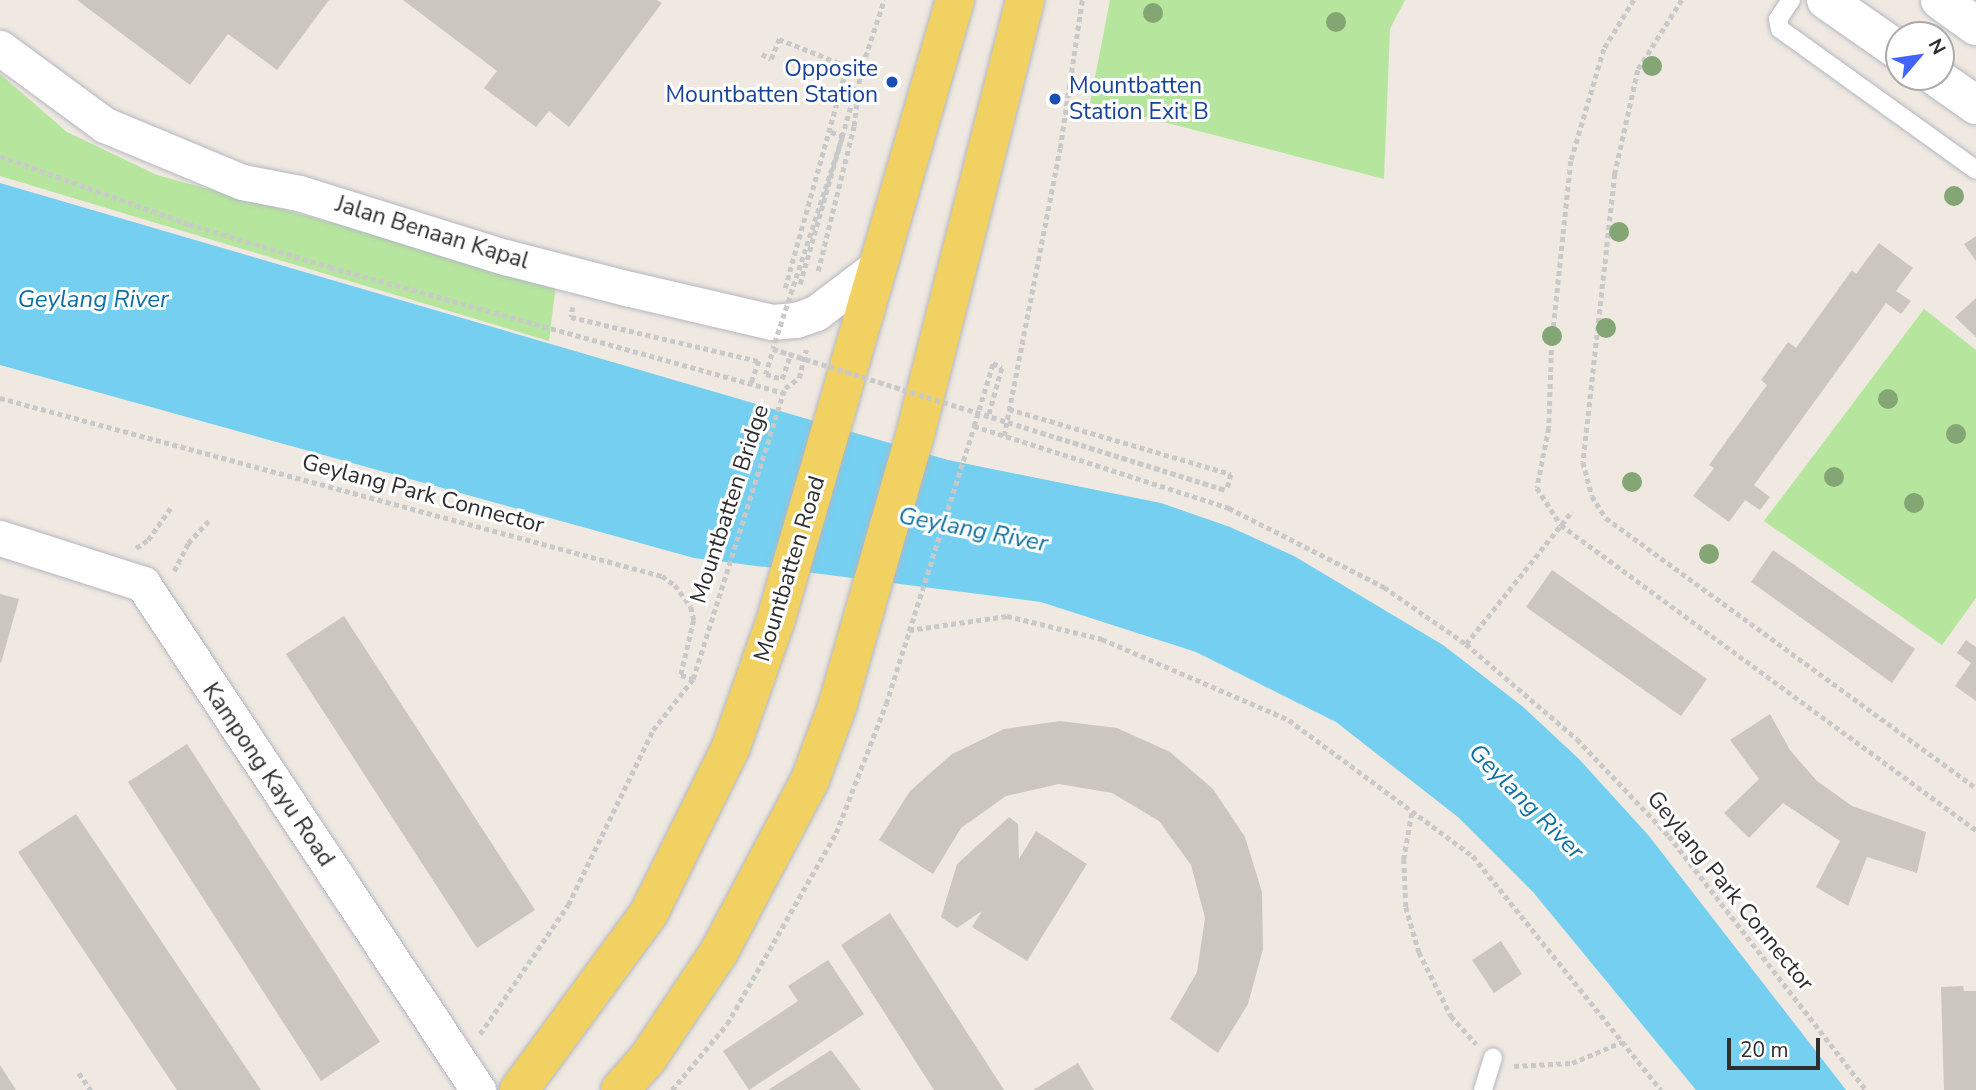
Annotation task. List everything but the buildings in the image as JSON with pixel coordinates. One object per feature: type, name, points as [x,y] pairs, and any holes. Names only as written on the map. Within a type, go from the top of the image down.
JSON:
[{"type":"main road","name":"Mountbatten Road","points":[[519,1090],[649,913],[731,747],[776,619],[955,0]]},
{"type":"main road","points":[[620,1090],[648,1058],[719,952],[810,780],[837,707],[916,431],[1025,0]]},
{"type":"main road","points":[[1826,0],[1885,41]]},
{"type":"main road","points":[[1940,0],[1976,26]]},
{"type":"main road","points":[[1955,90],[1976,105]]},
{"type":"street","name":"Jalan Benaan Kapal","points":[[0,48],[105,125],[242,181],[299,193],[505,257],[772,322],[816,313],[879,265]]},
{"type":"street","name":"Kampong Kayu Road","points":[[0,538],[143,584],[478,1090]]},
{"type":"lane","points":[[1791,0],[1778,19],[1780,29],[1976,170]]},
{"type":"lane","points":[[1483,1090],[1493,1057]]},
{"type":"path","points":[[847,66],[831,132],[785,288],[797,293],[860,73],[884,0]]},
{"type":"path","points":[[1004,436],[1060,148],[1082,0]]},
{"type":"path","points":[[1634,0],[1604,49],[1571,161],[1552,341],[1549,428],[1537,488],[1561,524],[1976,830]]},
{"type":"path","points":[[1682,0],[1638,70],[1615,174],[1583,462],[1592,496],[1606,518],[1976,788]]},
{"type":"path","points":[[762,54],[771,59],[779,39],[860,73]]},
{"type":"path","name":"Mountbatten Bridge","points":[[693,679],[783,393],[799,378],[816,313],[813,289],[842,181],[860,73]]},
{"type":"path","points":[[792,348],[782,379],[766,374],[843,136],[831,132]]},
{"type":"path","points":[[0,156],[189,224],[330,267],[783,393]]},
{"type":"path","points":[[570,317],[759,361],[751,384]]},
{"type":"path","points":[[773,349],[1227,489],[1231,474],[1009,409]]},
{"type":"path","points":[[672,1090],[727,1024],[836,834],[886,704],[993,363],[1002,368],[989,415]]},
{"type":"path","name":"Geylang Park Connector","points":[[0,398],[662,576],[691,607],[694,620],[681,675],[693,679]]},
{"type":"path","name":"Geylang Park Connector","points":[[974,426],[1229,508],[1384,587],[1466,644],[1577,739],[1669,836],[1866,1090]]},
{"type":"path","points":[[127,554],[148,540],[170,508]]},
{"type":"path","points":[[1466,644],[1572,511]]},
{"type":"path","points":[[171,582],[188,543],[210,519]]},
{"type":"path","points":[[908,630],[1007,616],[1102,639],[1289,720],[1473,856],[1661,1090]]},
{"type":"path","points":[[458,1061],[505,1002],[568,905],[653,730],[693,679]]},
{"type":"path","points":[[1412,813],[1404,859],[1406,907],[1419,952],[1451,1016],[1482,1051],[1520,1068],[1572,1063],[1622,1041]]},
{"type":"path","points":[[79,1073],[91,1090]]},
{"type":"green space","points":[[1110,0],[1405,0],[1390,29],[1384,179],[1090,103]]},
{"type":"green space","points":[[0,74],[67,132],[157,175],[556,284],[549,341],[0,176]]},
{"type":"green space","points":[[1924,309],[1976,350],[1976,598],[1942,645],[1764,521]]},
{"type":"water","name":"Geylang River","points":[[0,183],[948,460],[1161,503],[1230,527],[1294,556],[1443,645],[1522,706],[1579,759],[1649,836],[1846,1090],[1696,1090],[1533,892],[1458,817],[1336,722],[1196,652],[1041,602],[694,558],[0,365]]},
{"type":"place","name":"Opposite Mountbatten Station","points":[[892,82]]},
{"type":"place","name":"Mountbatten Station Exit B","points":[[1055,99]]}]
